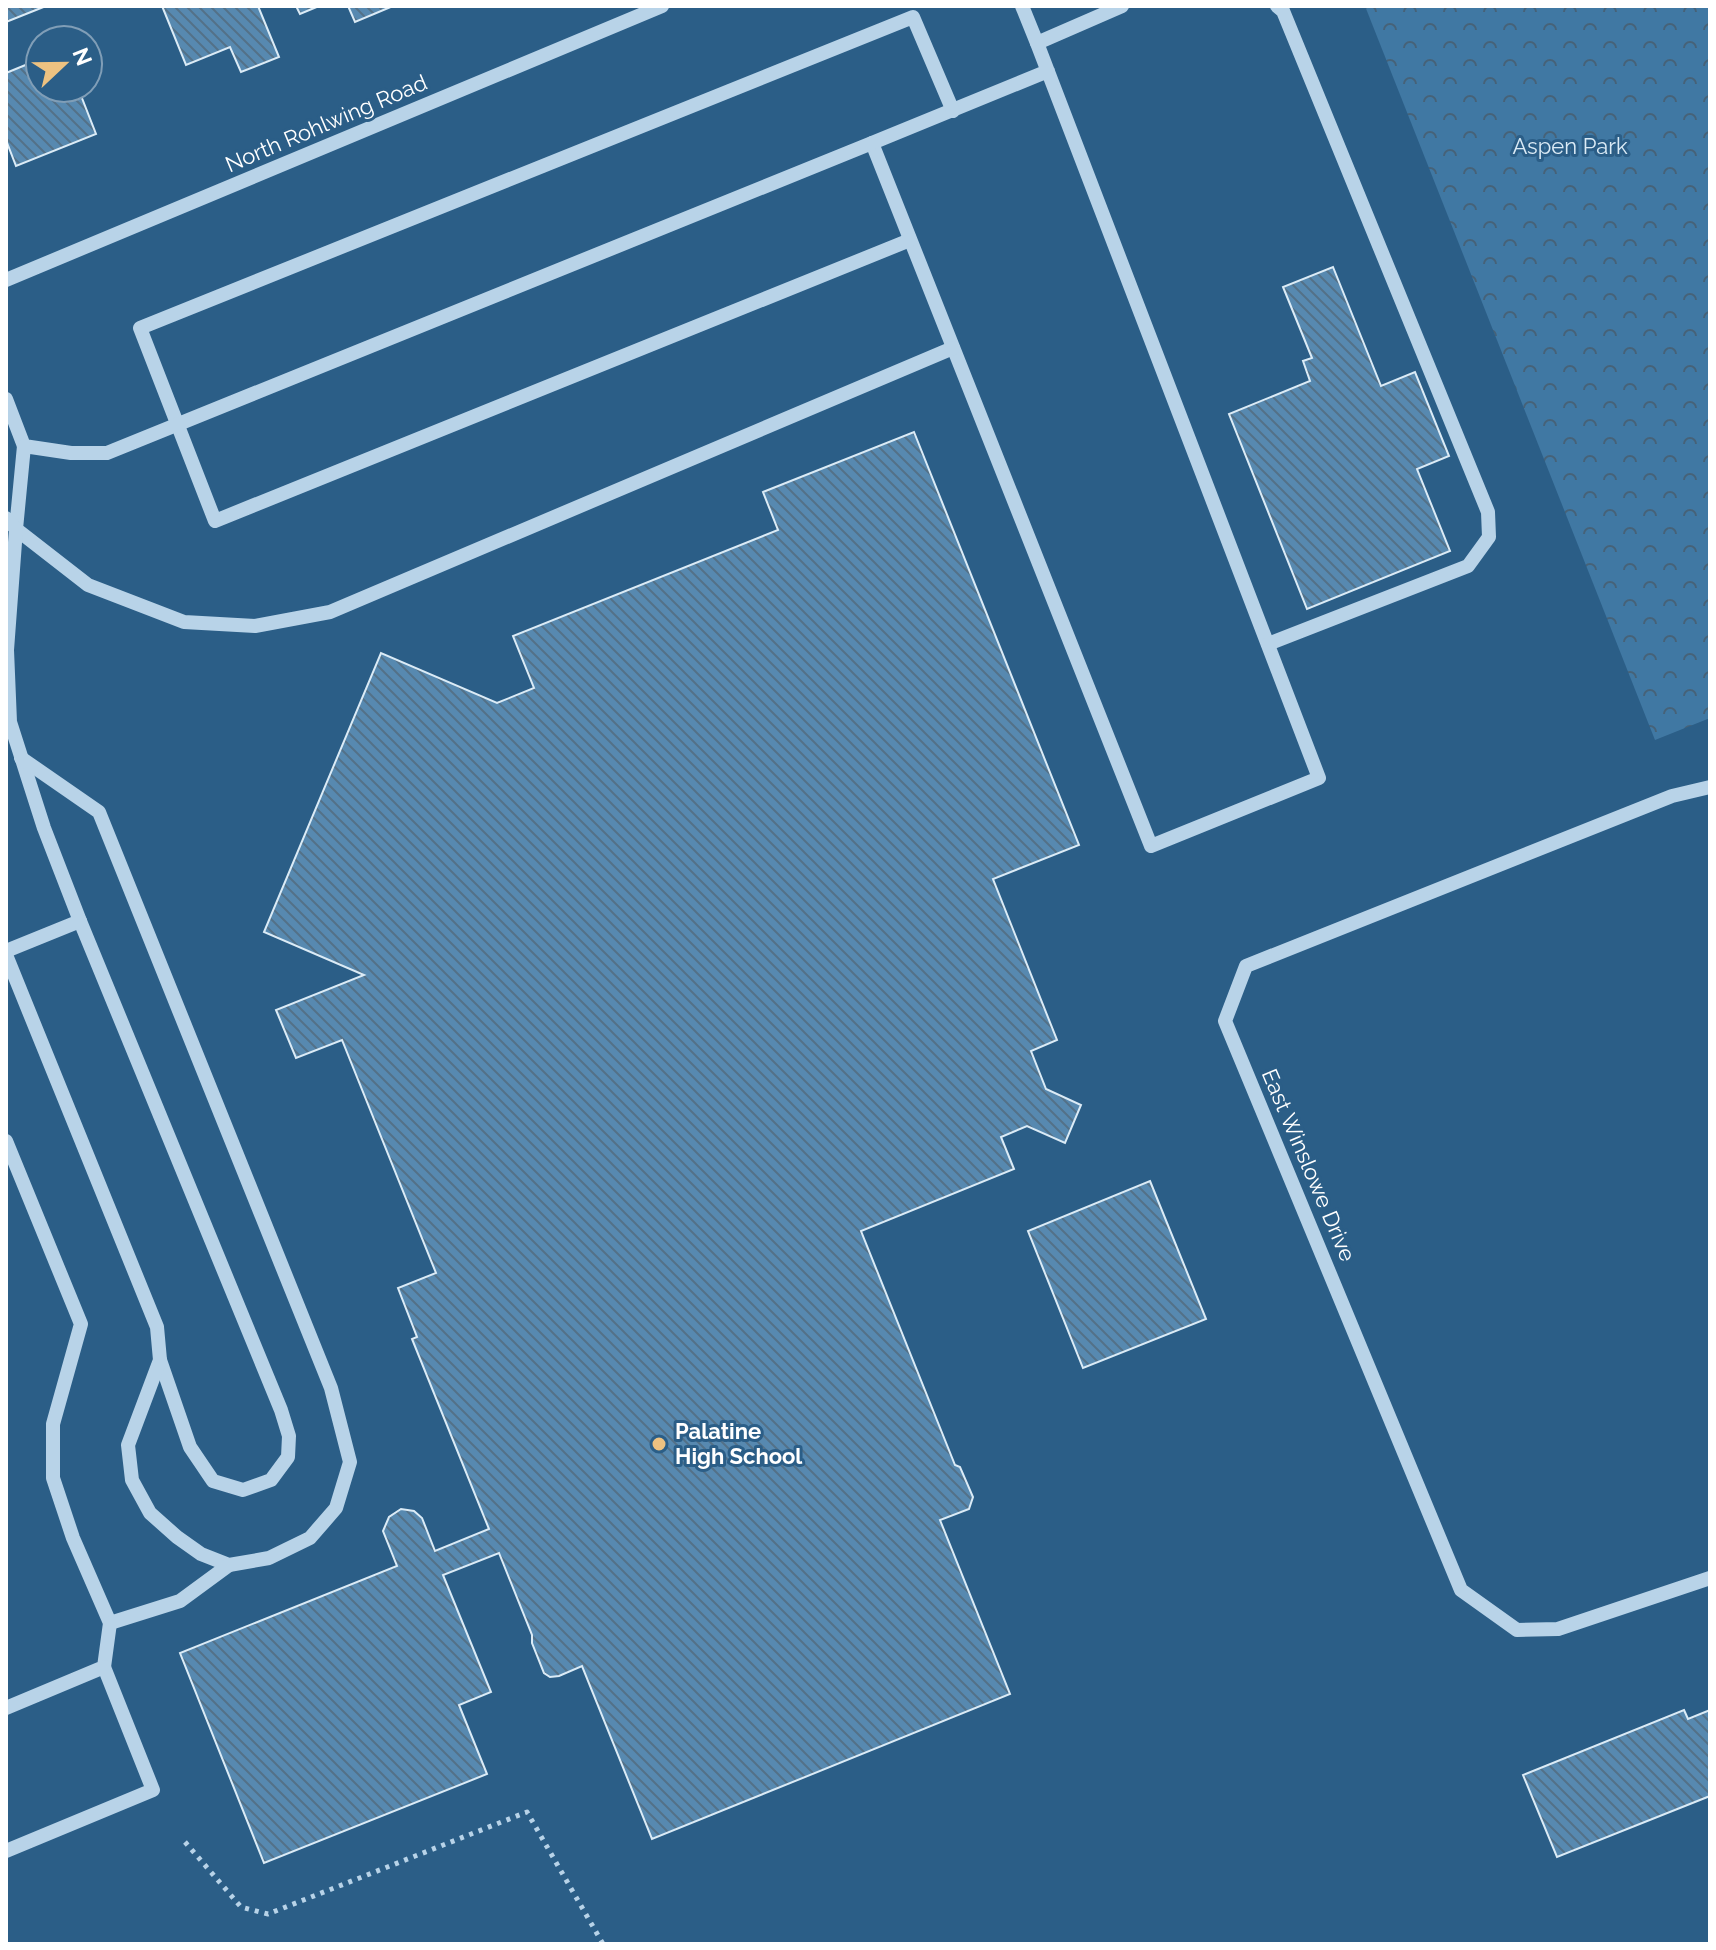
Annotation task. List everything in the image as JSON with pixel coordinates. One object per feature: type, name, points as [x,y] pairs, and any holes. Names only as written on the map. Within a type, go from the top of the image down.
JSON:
[{"type":"street","name":"North Rohlwing Road","points":[[6,280],[662,6]]},
{"type":"street","points":[[872,143],[1151,846],[1319,778],[1022,6]]},
{"type":"street","points":[[1037,43],[1122,6]]},
{"type":"street","points":[[1268,644],[1468,566],[1489,537],[1488,512],[1280,8]]},
{"type":"street","points":[[910,240],[215,521],[140,328],[913,17],[953,111]]},
{"type":"street","points":[[24,446],[71,453],[107,453],[1048,71]]},
{"type":"street","points":[[11,523],[88,585],[184,622],[255,626],[330,612],[953,348]]},
{"type":"street","points":[[6,399],[24,446],[11,523],[7,650],[10,722],[44,828],[80,921],[289,1436],[288,1457],[271,1480],[243,1490],[213,1481],[190,1447],[160,1360],[157,1327],[6,953],[80,921]]},
{"type":"street","points":[[21,758],[99,812],[331,1388],[350,1462],[336,1508],[310,1538],[269,1558],[229,1565],[180,1601],[110,1623]]},
{"type":"street","name":"East Winslowe Drive","points":[[1710,787],[1672,796],[1246,966],[1225,1021],[1461,1590],[1517,1630],[1558,1629],[1710,1578]]},
{"type":"street","points":[[6,1141],[81,1324],[53,1424],[53,1478],[73,1538],[110,1623],[104,1667],[153,1790],[6,1851]]},
{"type":"street","points":[[160,1360],[128,1445],[132,1480],[150,1513],[177,1537],[201,1554],[229,1565]]},
{"type":"street","points":[[6,1708],[104,1667]]},
{"type":"path","points":[[185,1842],[241,1907],[268,1914],[527,1812],[603,1944]]},
{"type":"green space","name":"Aspen Park","points":[[1365,6],[1710,6],[1710,718],[1655,740]]},
{"type":"building","points":[[6,6],[46,6],[6,22]]},
{"type":"building","points":[[162,6],[258,6],[279,57],[241,72],[230,47],[186,65]]},
{"type":"building","points":[[296,6],[319,6],[300,14]]},
{"type":"building","points":[[348,6],[393,6],[355,22]]},
{"type":"building","points":[[24,66],[24,104],[84,104],[96,134],[16,166],[6,140],[6,73]]},
{"type":"building","points":[[1333,267],[1381,386],[1415,372],[1449,456],[1417,469],[1450,551],[1307,609],[1229,414],[1310,381],[1303,361],[1312,358],[1283,287]]},
{"type":"building","points":[[914,432],[1079,845],[993,879],[1057,1040],[1031,1051],[1046,1089],[1081,1105],[1065,1143],[1027,1126],[1001,1137],[1014,1169],[861,1231],[955,1465],[960,1467],[973,1497],[969,1509],[940,1520],[1010,1694],[652,1839],[582,1666],[559,1676],[550,1677],[544,1673],[499,1553],[443,1575],[491,1692],[459,1705],[487,1774],[264,1863],[180,1653],[397,1566],[383,1531],[389,1517],[401,1509],[414,1511],[422,1518],[435,1551],[489,1529],[412,1339],[417,1337],[398,1288],[436,1273],[342,1040],[296,1058],[276,1010],[364,975],[264,932],[381,653],[497,703],[534,688],[513,636],[778,530],[763,492]]},
{"type":"building","points":[[1150,1181],[1206,1319],[1083,1368],[1028,1231]]},
{"type":"building","points":[[1684,1710],[1688,1719],[1710,1710],[1710,1796],[1557,1857],[1523,1775]]},
{"type":"place","name":"Palatine High School","points":[[659,1444]]}]
